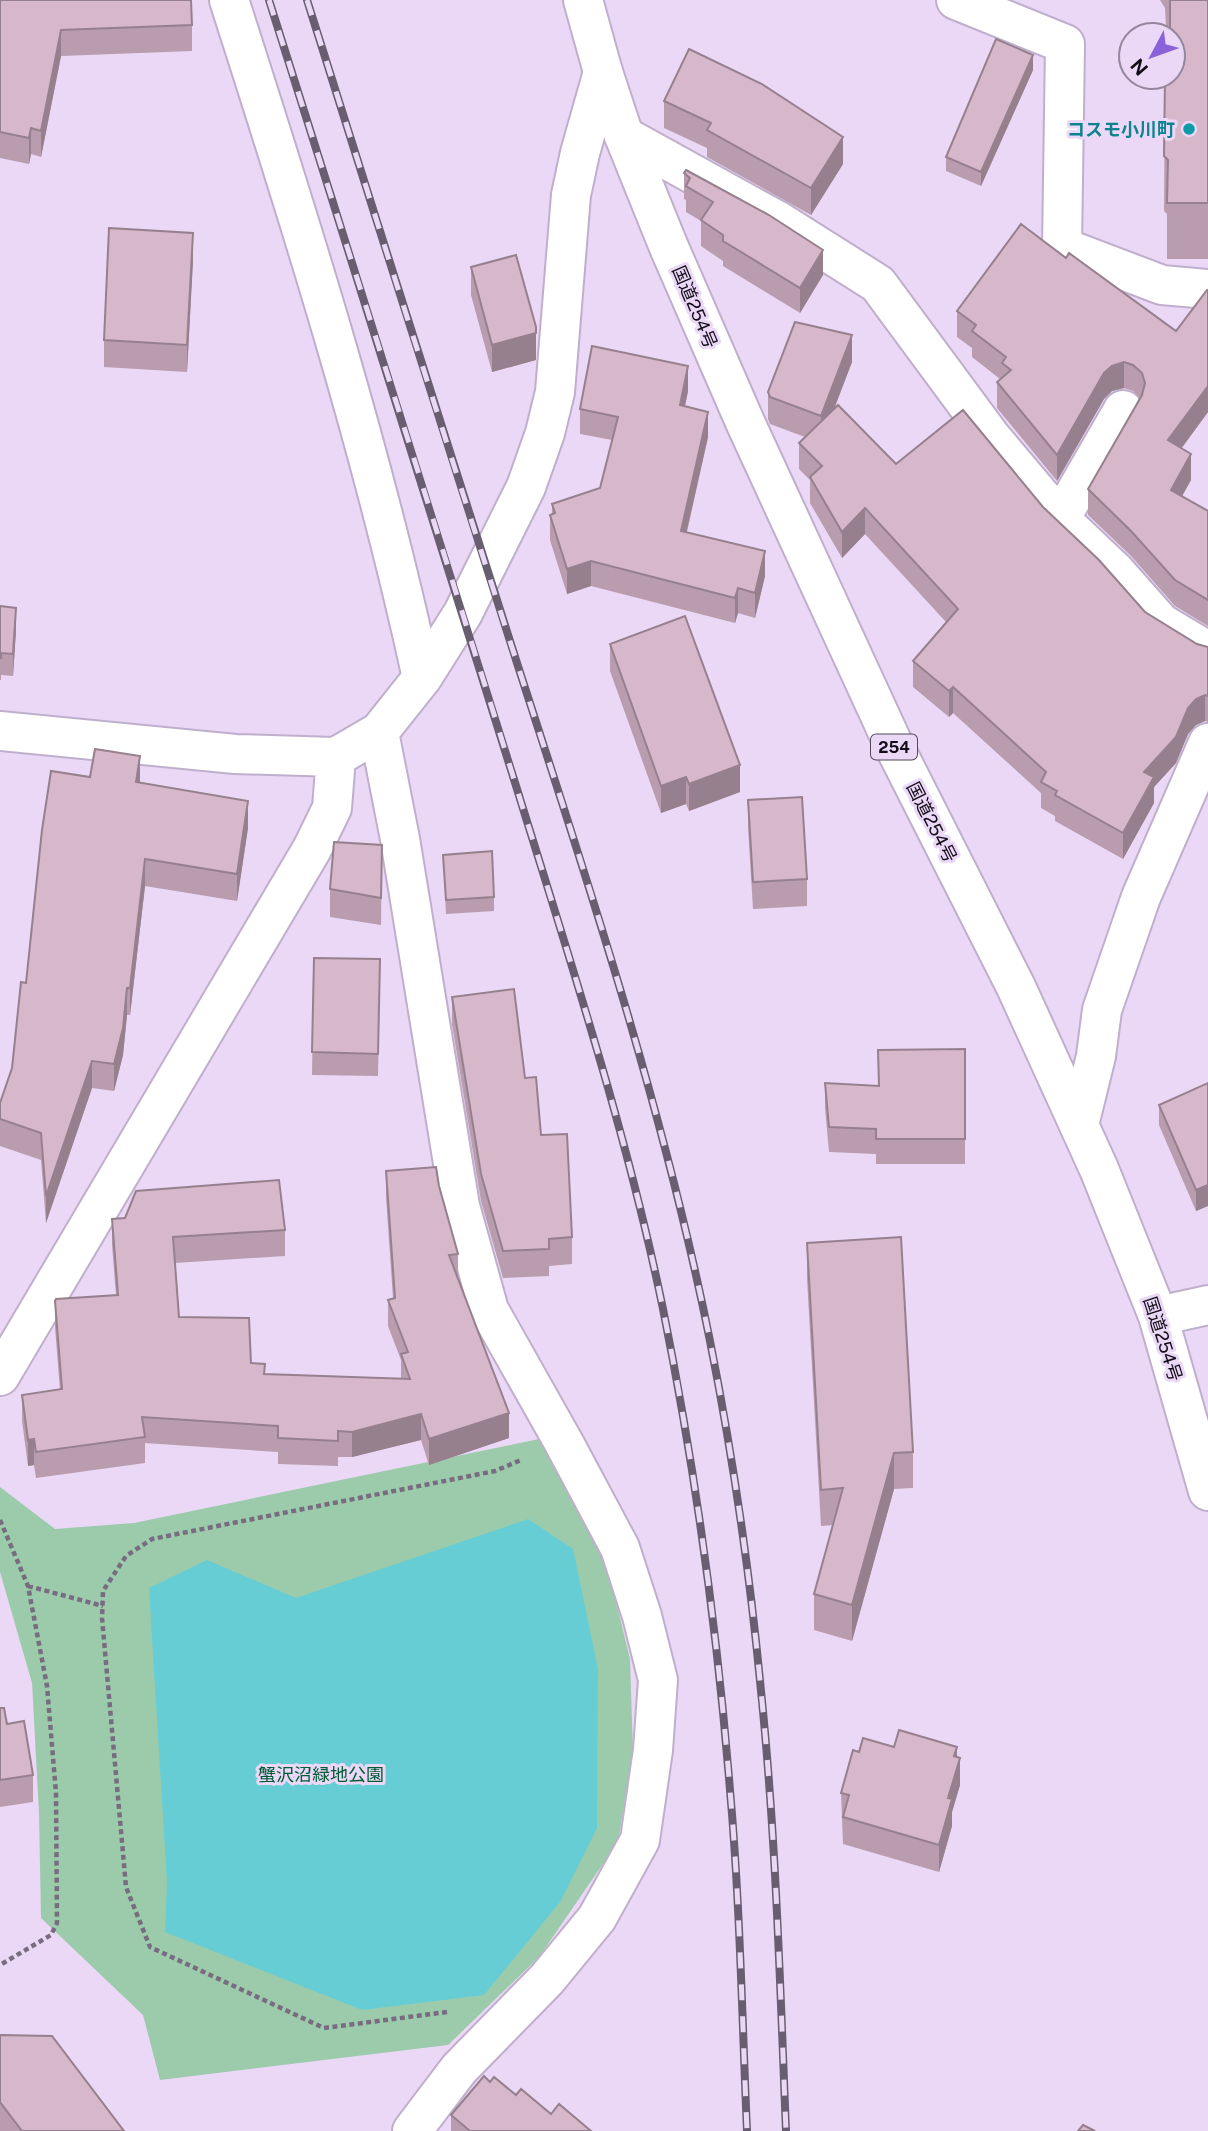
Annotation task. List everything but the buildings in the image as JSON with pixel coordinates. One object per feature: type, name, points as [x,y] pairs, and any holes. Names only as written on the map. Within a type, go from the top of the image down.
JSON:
[{"type":"main road","points":[[229,0],[283,168],[362,432],[400,577],[422,678]]},
{"type":"main road","name":"国道254号","points":[[583,0],[624,136],[745,422],[894,748],[1016,987],[1079,1125],[1158,1316],[1208,1491]]},
{"type":"main road","points":[[956,0],[1065,44],[1062,247],[1162,285],[1208,289]]},
{"type":"main road","points":[[0,731],[235,754],[336,757],[379,732],[422,678],[463,613],[526,487],[545,433],[555,392],[571,195],[603,72]]},
{"type":"main road","points":[[624,136],[780,222],[878,284],[991,437],[1060,519],[1115,571],[1161,624],[1208,652]]},
{"type":"main road","points":[[1060,519],[1123,410]]},
{"type":"main road","points":[[379,732],[400,839],[460,1206],[489,1310],[621,1548],[658,1680],[653,1750],[640,1840],[597,1918],[547,1979],[459,2069],[415,2130]]},
{"type":"main road","points":[[1079,1125],[1096,1056],[1102,1010],[1140,897],[1208,743]]},
{"type":"main road","points":[[0,1376],[312,849],[332,808],[336,757]]},
{"type":"main road","points":[[1158,1316],[1208,1305]]},
{"type":"path","points":[[508,2019],[468,2010],[324,2028],[150,1948],[125,1887],[103,1591],[126,1556],[152,1539],[495,1471],[564,1443]]},
{"type":"path","points":[[0,1520],[28,1586],[47,1686],[56,1793],[57,1923],[51,1935],[0,1965]]},
{"type":"path","points":[[28,1586],[103,1606]]},
{"type":"green space","name":"蟹沢沼緑地公園","points":[[539,1439],[571,1488],[608,1569],[630,1659],[633,1752],[618,1842],[539,1957],[448,2045],[160,2080],[143,2015],[41,1918],[32,1683],[0,1572],[0,1487],[55,1529],[134,1523]]},
{"type":"shaded area","points":[[528,1519],[573,1549],[598,1669],[597,1828],[560,1902],[484,1995],[362,2010],[165,1932],[167,1883],[149,1588],[207,1560],[296,1598]]},
{"type":"railway","points":[[269,0],[577,983],[615,1112],[649,1243],[685,1428],[719,1669],[736,1875],[747,2131]]},
{"type":"railway","points":[[307,0],[598,915],[648,1084],[691,1255],[726,1428],[757,1647],[774,1856],[786,2131]]},
{"type":"place","name":"コスモ小川町","points":[[1189,129]]}]
